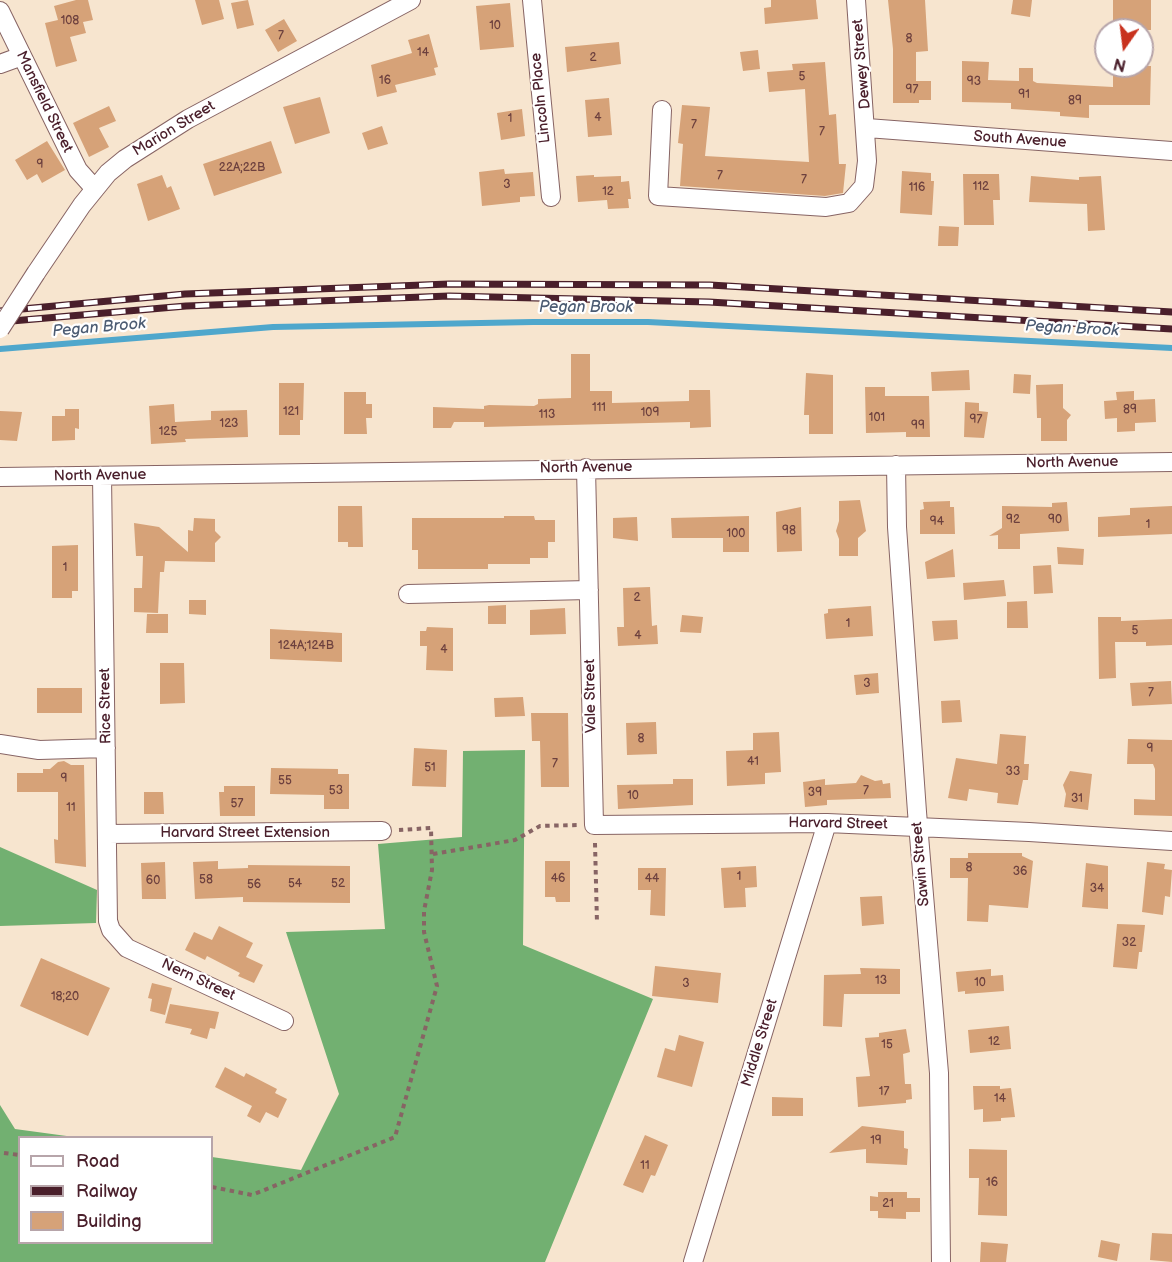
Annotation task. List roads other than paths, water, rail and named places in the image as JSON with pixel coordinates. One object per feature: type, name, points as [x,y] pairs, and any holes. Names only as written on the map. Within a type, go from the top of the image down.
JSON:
[{"type":"street","name":"Marion Street","points":[[0,329],[95,189],[125,159],[164,133],[411,0]]},
{"type":"street","name":"Lincoln Place","points":[[532,0],[551,196]]},
{"type":"street","name":"Dewey Street","points":[[662,110],[658,196],[838,207],[849,203],[864,186],[867,168],[867,128],[856,0]]},
{"type":"street","name":"Mansfield Street","points":[[0,11],[78,170],[95,189]]},
{"type":"street","points":[[0,64],[22,56]]},
{"type":"street","name":"South Avenue","points":[[867,128],[1172,151]]},
{"type":"street","name":"North Avenue","points":[[0,477],[1172,462]]},
{"type":"street","name":"Sawin Street","points":[[896,465],[897,527],[918,826],[939,1073],[940,1262]]},
{"type":"street","name":"Vale Street","points":[[586,468],[594,825]]},
{"type":"street","name":"Rice Street","points":[[102,476],[108,921],[114,935]]},
{"type":"street","points":[[408,594],[589,590]]},
{"type":"street","points":[[0,744],[39,750],[106,748]]},
{"type":"street","name":"Harvard Street","points":[[594,825],[827,823],[1172,841]]},
{"type":"street","name":"Middle Street","points":[[693,1262],[827,823]]},
{"type":"street","name":"Harvard Street Extension","points":[[108,834],[382,831]]},
{"type":"street","name":"Nern Street","points":[[114,935],[128,948],[284,1021]]},
{"type":"waterway","name":"Pegan Brook","points":[[0,349],[273,327],[533,322],[648,322],[1172,348]]},
{"type":"railway","points":[[0,311],[185,294],[449,284],[710,285],[1172,312]]},
{"type":"railway","points":[[0,322],[186,306],[449,296],[709,302],[1172,329]]}]
